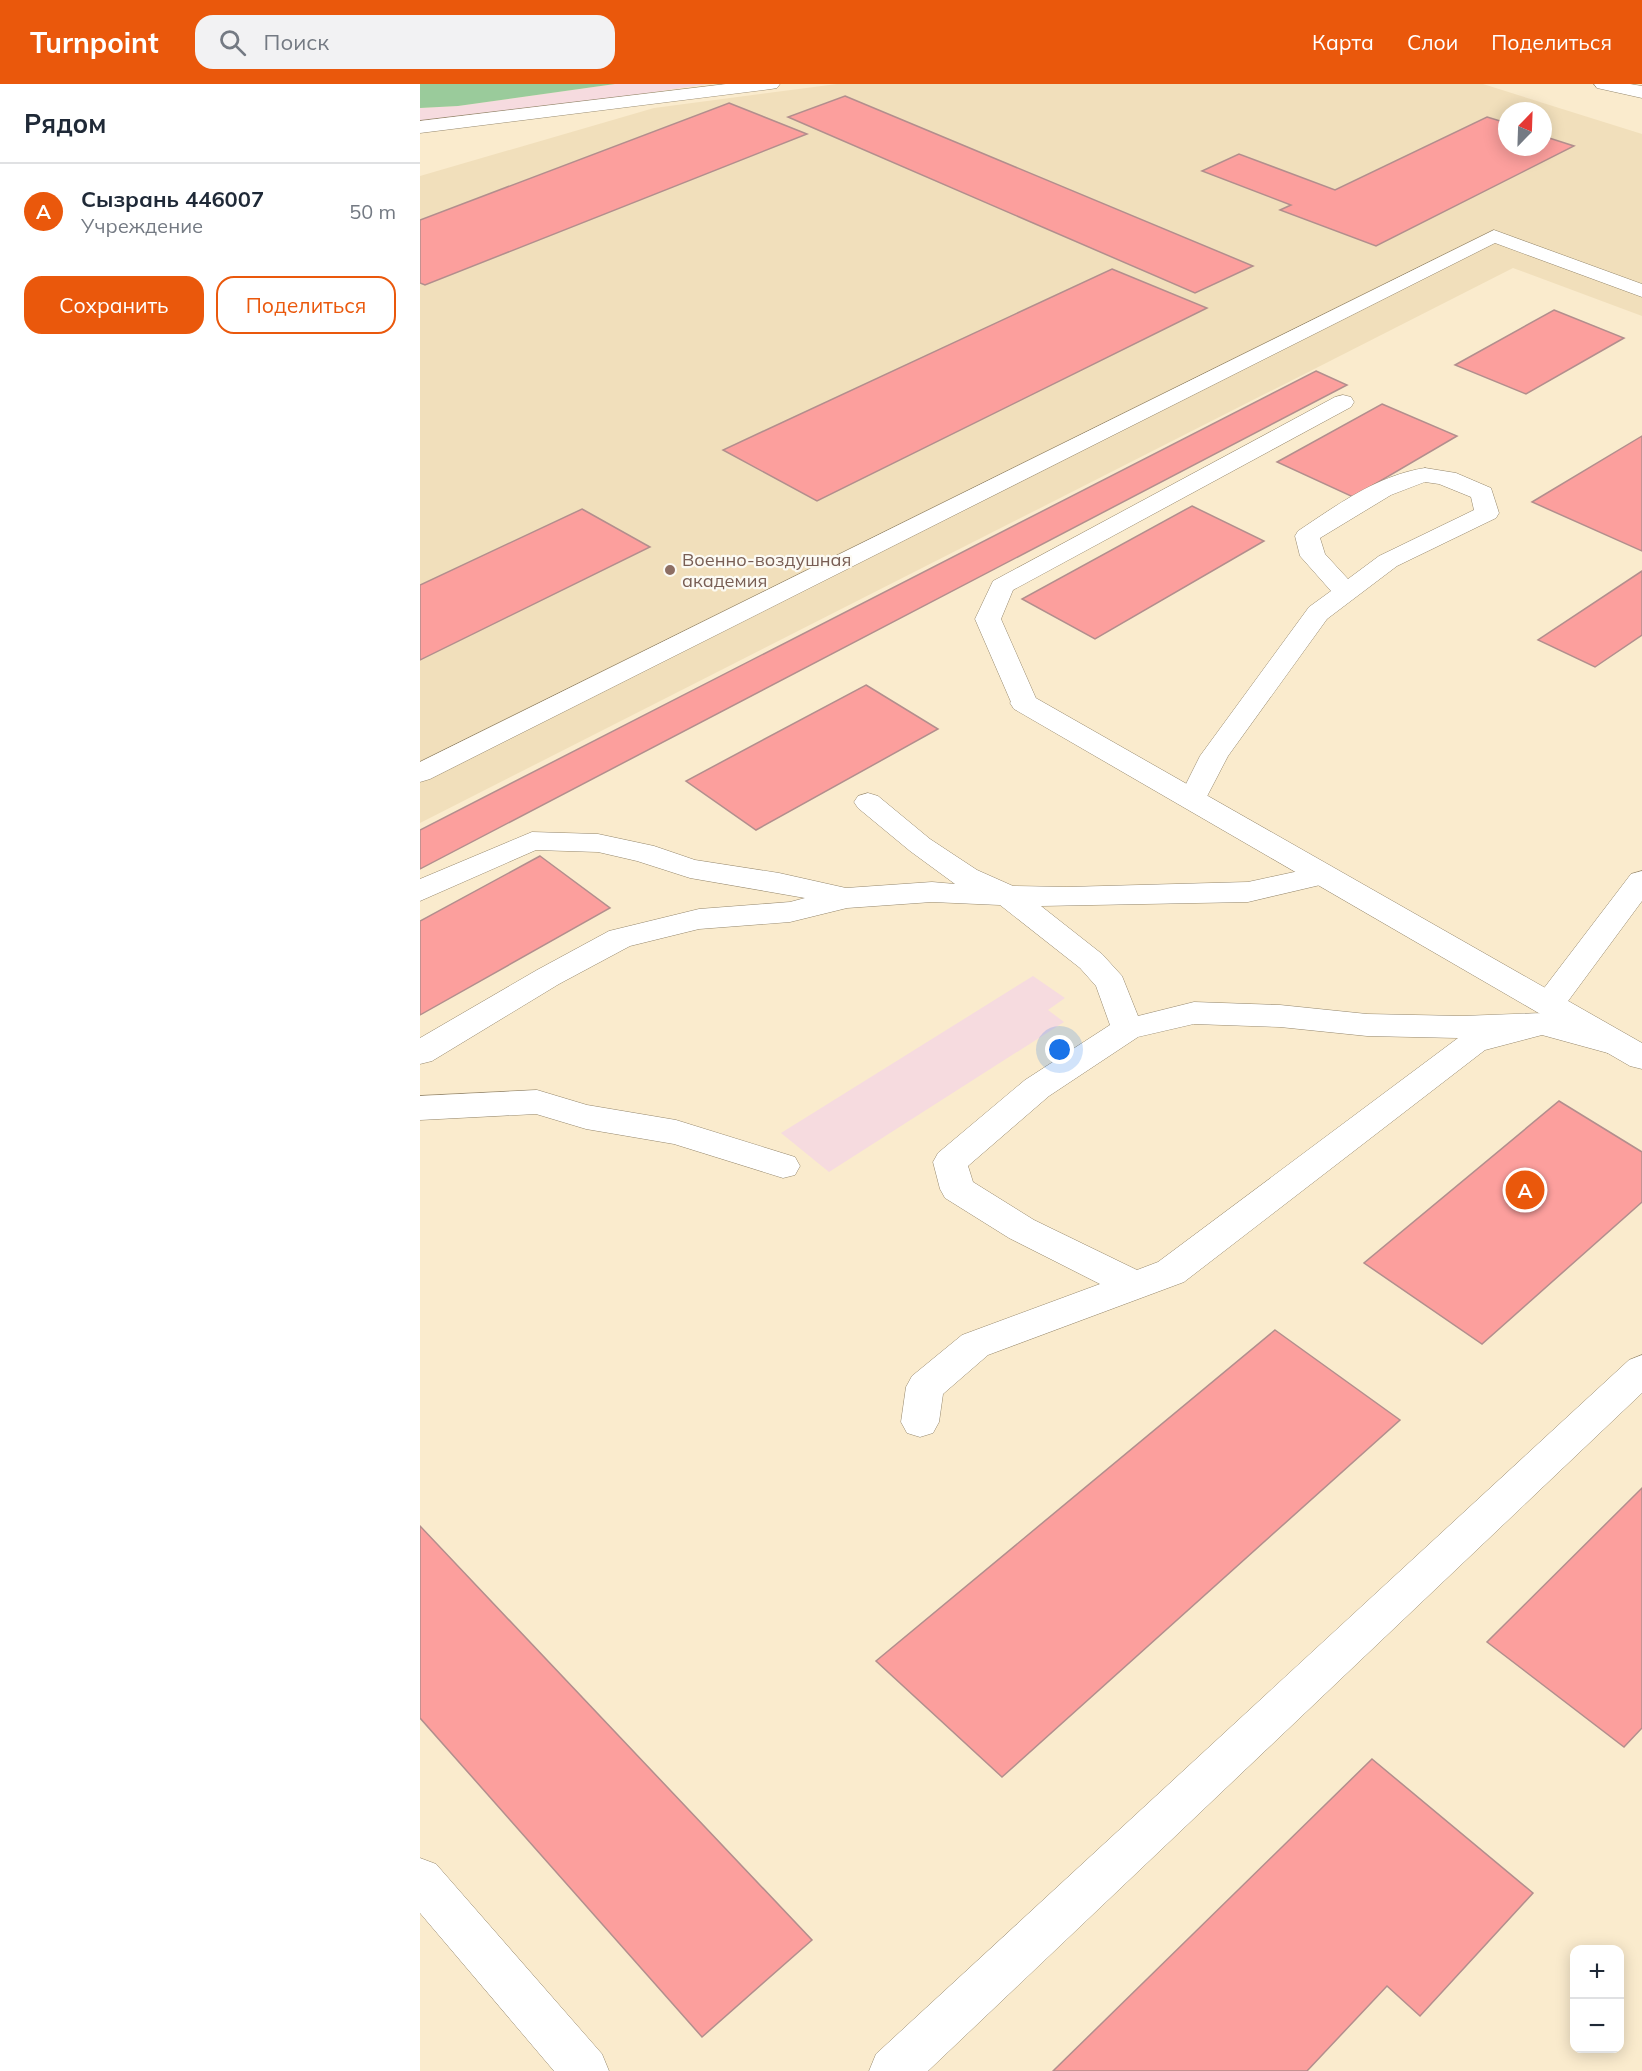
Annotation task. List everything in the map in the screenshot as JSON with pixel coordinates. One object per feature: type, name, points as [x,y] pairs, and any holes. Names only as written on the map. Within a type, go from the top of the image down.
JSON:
[{"type":"street","points":[[420,127],[771,84]]},
{"type":"street","points":[[1603,84],[1642,92]]},
{"type":"street","points":[[420,773],[1494,236],[1642,291]]},
{"type":"street","points":[[1343,402],[1002,586],[988,619],[1024,703],[1322,875],[1545,1014],[1629,1051]]},
{"type":"street","points":[[1192,800],[1214,756],[1318,613],[1388,561],[1487,513],[1482,492],[1450,478],[1422,474],[1383,489],[1307,536],[1313,555],[1346,592]]},
{"type":"street","points":[[868,802],[920,845],[966,877],[1008,896],[1057,932],[1098,968],[1111,983],[1116,1005],[1128,1029]]},
{"type":"street","points":[[420,891],[532,841],[598,843],[644,853],[690,869],[779,883],[847,898]]},
{"type":"street","points":[[420,1053],[548,977],[620,938],[699,919],[790,912],[847,898],[932,892],[1067,897],[1248,892],[1322,875]]},
{"type":"street","points":[[920,1422],[925,1387],[975,1346],[1003,1333],[1171,1272],[1474,1042],[1545,1014],[1617,912],[1642,881]]},
{"type":"street","points":[[1136,1285],[1046,1243],[984,1207],[957,1189],[950,1162],[1037,1088],[1128,1029],[1194,1013],[1280,1016],[1367,1024],[1462,1027],[1545,1014]]},
{"type":"street","points":[[420,1108],[537,1102],[586,1117],[676,1132],[783,1166]]},
{"type":"street","points":[[893,2071],[1642,1370]]},
{"type":"street","points":[[420,1879],[585,2071]]},
{"type":"shaded area","points":[[615,84],[708,84],[575,104],[420,123],[420,108],[458,106]]},
{"type":"shaded area","name":"Военно-воздушная академия","points":[[837,84],[1483,84],[1540,102],[1498,102],[1498,156],[1552,156],[1552,106],[1642,134],[1642,316],[1513,268],[420,823],[420,176],[654,108]]},
{"type":"shaded area","points":[[1033,976],[1065,998],[1048,1010],[1064,1022],[829,1172],[781,1133]]},
{"type":"green space","points":[[420,84],[615,84],[458,106],[420,108]]},
{"type":"building","points":[[845,96],[1253,266],[1195,293],[788,117]]},
{"type":"building","points":[[729,103],[807,134],[425,285],[420,283],[420,220]]},
{"type":"building","points":[[1487,117],[1498,120],[1498,156],[1552,156],[1552,139],[1574,146],[1376,246],[1280,210],[1291,205],[1202,171],[1239,154],[1335,190]]},
{"type":"building","points":[[1112,269],[1207,308],[817,501],[723,450]]},
{"type":"building","points":[[1554,310],[1624,338],[1526,394],[1455,365]]},
{"type":"building","points":[[1316,371],[1347,385],[420,869],[420,830]]},
{"type":"building","points":[[1382,404],[1457,436],[1353,497],[1277,462]]},
{"type":"building","points":[[1642,436],[1642,551],[1532,502]]},
{"type":"building","points":[[1192,506],[1264,541],[1095,639],[1022,599]]},
{"type":"building","points":[[582,509],[650,547],[420,660],[420,585]]},
{"type":"building","points":[[1642,571],[1642,635],[1595,667],[1538,640]]},
{"type":"building","points":[[866,685],[938,729],[756,830],[686,781]]},
{"type":"building","points":[[540,856],[610,908],[420,1015],[420,921]]},
{"type":"building","points":[[1559,1101],[1642,1152],[1642,1202],[1482,1344],[1364,1263]]},
{"type":"building","points":[[1275,1330],[1400,1420],[1002,1777],[876,1661]]},
{"type":"building","points":[[1642,1488],[1642,1728],[1624,1747],[1487,1642]]},
{"type":"building","points":[[420,1526],[812,1940],[702,2037],[420,1718]]},
{"type":"building","points":[[1372,1759],[1533,1893],[1420,2016],[1387,1986],[1307,2071],[1053,2071]]},
{"type":"place","name":"Военно-воздушная академия","points":[[670,570]]},
{"type":"place","name":"Сызрань 446007","points":[[1525,1190]]}]
